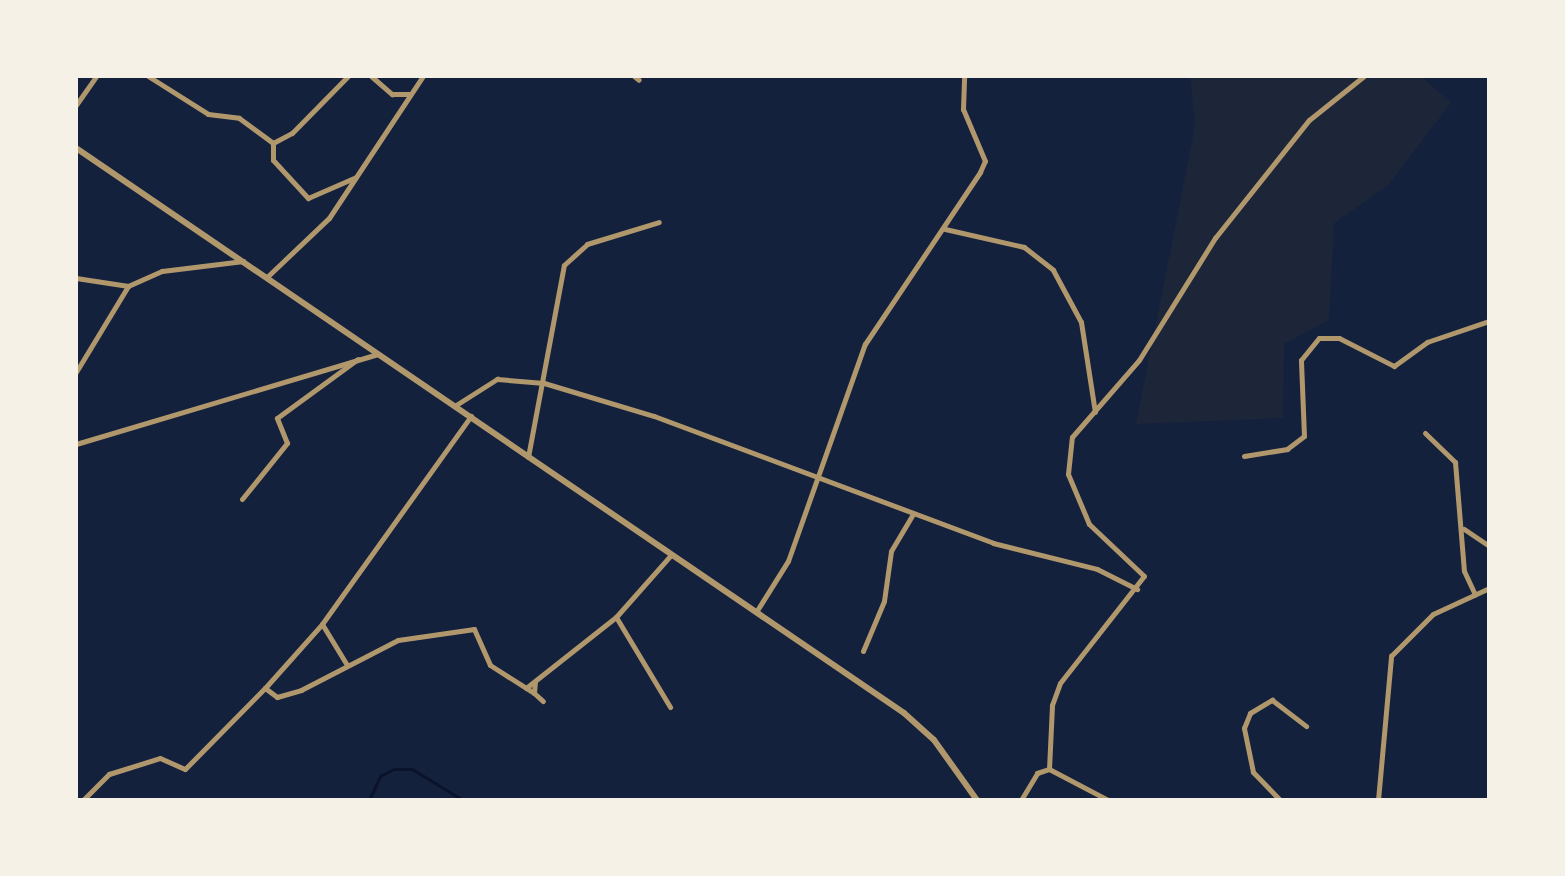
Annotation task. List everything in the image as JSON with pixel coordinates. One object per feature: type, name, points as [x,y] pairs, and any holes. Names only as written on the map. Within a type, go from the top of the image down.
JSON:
[{"type":"street","points":[[76,105],[96,76]]},
{"type":"street","points":[[148,76],[208,114],[239,118],[273,143]]},
{"type":"street","points":[[273,143],[292,133],[348,76]]},
{"type":"street","points":[[371,76],[392,94],[409,94]]},
{"type":"street","points":[[268,276],[329,218],[423,76]]},
{"type":"street","points":[[755,613],[788,561],[813,479],[865,344],[945,229],[985,161],[968,130],[964,76]]},
{"type":"street","points":[[1049,769],[1060,683],[1137,589],[1142,572],[1097,536],[1068,474],[1065,454],[1309,120],[1364,76]]},
{"type":"street","points":[[273,143],[273,160],[308,198],[357,176]]},
{"type":"street","points":[[76,148],[247,261],[670,556],[904,713],[952,761],[977,800]]},
{"type":"street","points":[[528,458],[564,265],[587,244],[659,222]]},
{"type":"street","points":[[945,229],[1024,247],[1053,270],[1081,322],[1095,412]]},
{"type":"street","points":[[76,278],[128,286],[162,271],[247,261]]},
{"type":"street","points":[[76,372],[128,286]]},
{"type":"street","points":[[1244,456],[1287,449],[1304,436],[1301,360],[1319,338],[1339,338],[1394,366],[1427,342],[1489,321]]},
{"type":"street","points":[[76,444],[378,354]]},
{"type":"street","points":[[242,499],[287,443],[277,418],[358,358]]},
{"type":"street","points":[[456,405],[497,379],[544,383],[913,514],[1097,569],[1137,589]]},
{"type":"street","points":[[83,800],[109,774],[160,758],[185,769],[265,688],[322,624],[471,416]]},
{"type":"street","points":[[1425,433],[1455,462],[1463,528],[1464,571],[1475,595]]},
{"type":"street","points":[[863,651],[884,601],[891,551],[913,514]]},
{"type":"street","points":[[1463,528],[1489,546]]},
{"type":"street","points":[[526,688],[616,617],[670,556]]},
{"type":"street","points":[[1378,800],[1391,656],[1433,614],[1489,588]]},
{"type":"street","points":[[616,617],[670,707]]},
{"type":"street","points":[[322,624],[347,665]]},
{"type":"street","points":[[265,688],[285,696],[387,643],[461,627],[478,632],[490,665],[543,701]]},
{"type":"street","points":[[534,693],[535,682]]},
{"type":"street","points":[[1280,800],[1253,772],[1244,728],[1250,713],[1272,700],[1306,726]]},
{"type":"street","points":[[1021,800],[1037,773],[1049,769],[1108,800]]},
{"type":"shaded area","points":[[1190,76],[1421,76],[1451,103],[1387,186],[1334,223],[1329,320],[1284,344],[1283,418],[1136,424],[1195,126]]},
{"type":"waterway","points":[[369,800],[380,776],[394,769],[412,769],[463,800]]}]
